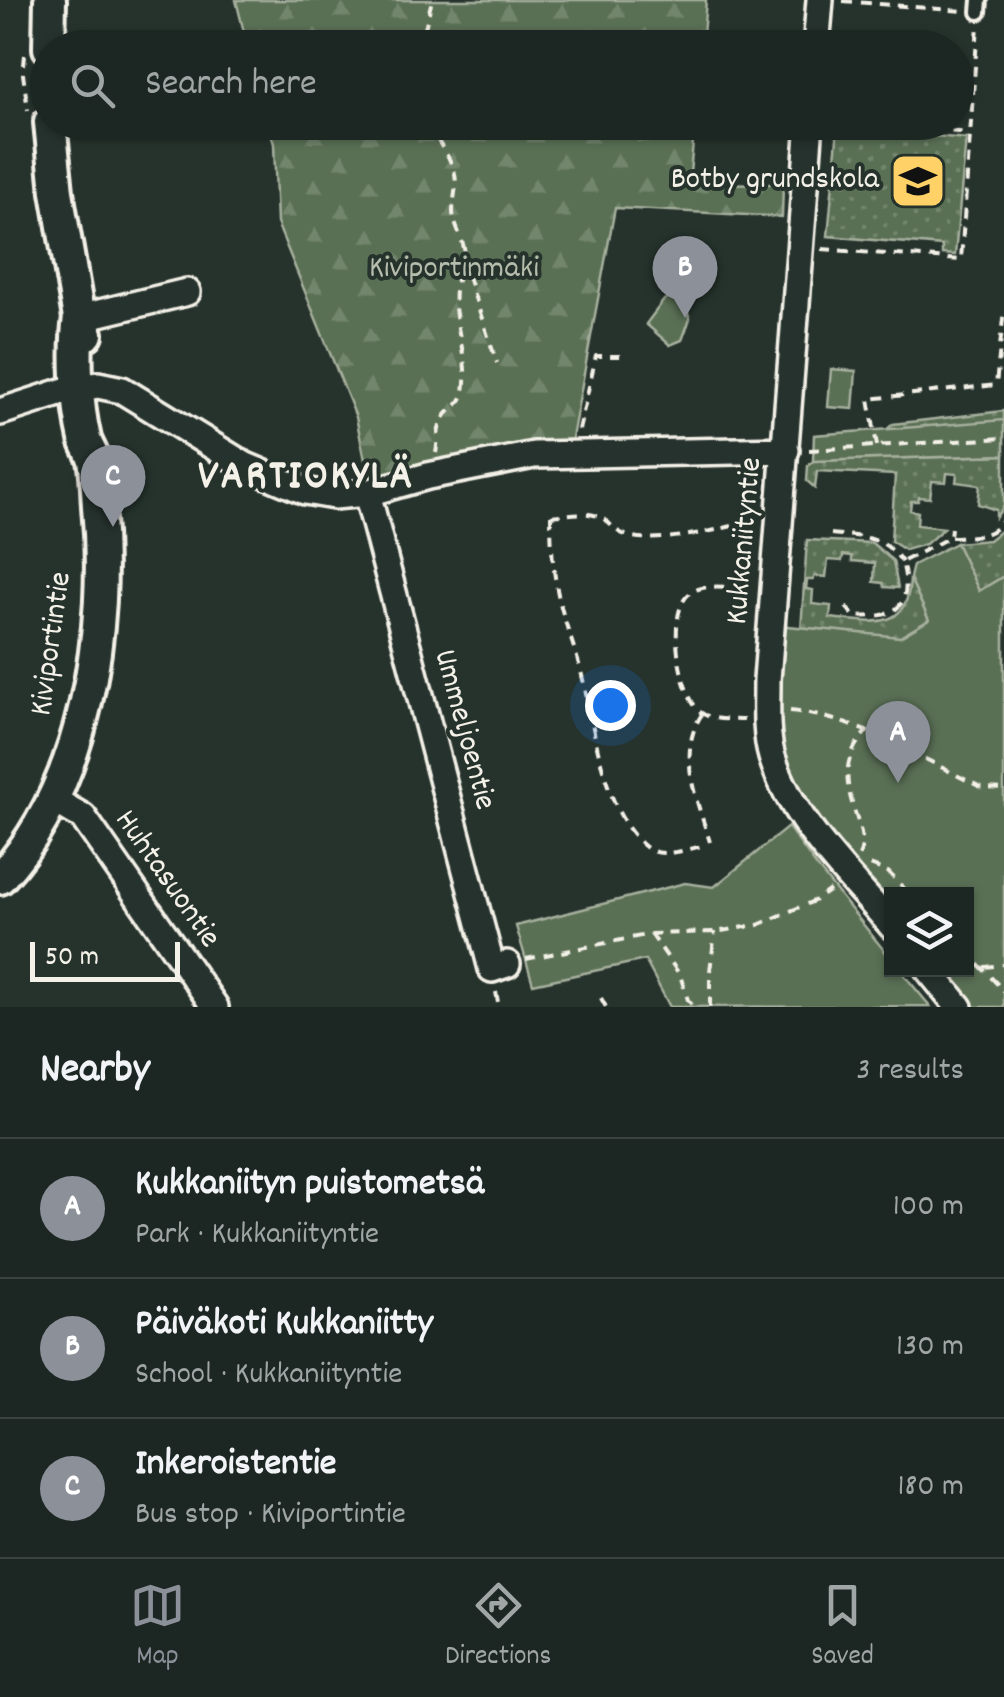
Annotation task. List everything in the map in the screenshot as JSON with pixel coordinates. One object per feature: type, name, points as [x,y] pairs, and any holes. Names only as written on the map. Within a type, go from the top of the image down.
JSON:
[{"type":"street","points":[[818,30],[820,0]]},
{"type":"street","points":[[49,1],[50,30]]},
{"type":"street","name":"Kiviportintie","points":[[0,878],[54,800],[87,696],[100,610],[100,530],[94,459],[101,438],[89,387],[91,341],[79,318],[52,140]]},
{"type":"street","name":"Kukkaniityntie","points":[[809,140],[796,450],[767,680],[767,727],[772,756],[802,818],[884,916]]},
{"type":"street","points":[[79,318],[187,292]]},
{"type":"street","points":[[0,412],[89,387],[134,395],[244,465],[289,485],[334,496],[367,493],[428,476],[534,455],[796,450]]},
{"type":"street","name":"Ummeljoentie","points":[[367,493],[492,968],[506,964]]},
{"type":"street","name":"Huhtasuontie","points":[[54,800],[82,817],[215,1007]]},
{"type":"street","points":[[934,977],[959,1007]]},
{"type":"path","points":[[424,30],[432,0]]},
{"type":"path","points":[[843,1],[980,6],[974,83]]},
{"type":"path","points":[[428,476],[442,421],[461,404],[466,384],[456,306],[457,275],[466,259],[453,213],[458,191],[454,167],[438,140]]},
{"type":"path","points":[[822,238],[822,248],[961,260],[970,140]]},
{"type":"path","points":[[464,265],[497,363]]},
{"type":"path","points":[[877,446],[869,399],[996,386],[1004,309]]},
{"type":"path","points":[[578,434],[596,356],[622,356]]},
{"type":"path","points":[[796,450],[1004,438]]},
{"type":"path","points":[[702,714],[694,726],[689,753],[708,844],[660,853],[648,849],[626,823],[603,771],[556,584],[551,515],[587,513],[603,518],[620,534],[630,536],[686,535],[732,526]]},
{"type":"path","points":[[902,562],[950,537],[986,535],[997,530],[1004,519]]},
{"type":"path","points":[[950,537],[951,528]]},
{"type":"path","points":[[831,534],[878,538],[902,562],[906,578],[904,594],[890,614],[882,618],[854,616],[846,607]]},
{"type":"path","points":[[754,720],[718,719],[702,714],[692,702],[682,674],[677,619],[679,604],[690,591],[762,590]]},
{"type":"path","points":[[786,708],[869,729],[983,788],[1004,789]]},
{"type":"path","points":[[859,855],[863,848],[861,835],[846,789],[854,744],[869,729]]},
{"type":"path","points":[[849,843],[870,865],[888,872],[903,887]]},
{"type":"path","points":[[859,855],[862,863]]},
{"type":"path","points":[[506,964],[650,934],[715,932],[758,924],[816,900],[836,886]]},
{"type":"path","points":[[710,1007],[715,932]]},
{"type":"path","points":[[650,934],[680,974],[694,1007]]},
{"type":"path","points":[[974,959],[1004,991]]},
{"type":"path","points":[[974,969],[1004,966]]},
{"type":"path","points":[[601,998],[606,1007]]},
{"type":"green space","points":[[236,0],[706,0],[703,30],[244,30]]},
{"type":"green space","name":"Kiviportinmäki","points":[[273,140],[693,140],[689,183],[783,184],[782,217],[615,208],[571,443],[369,479],[356,417],[277,223]]},
{"type":"green space","points":[[837,140],[966,140],[955,255],[942,254],[942,246],[828,236]]},
{"type":"green space","points":[[673,294],[683,299],[690,319],[682,340],[670,345],[646,324]]},
{"type":"green space","points":[[831,369],[856,371],[853,409],[828,407]]},
{"type":"green space","points":[[1004,411],[1004,432],[884,432],[893,424]]},
{"type":"green space","points":[[1004,420],[1004,455],[813,461],[814,435]]},
{"type":"green space","points":[[1004,455],[1004,506],[996,517],[996,510],[978,504],[980,485],[956,482],[957,474],[947,473],[946,482],[932,481],[930,498],[911,501],[910,510],[918,512],[917,525],[944,528],[926,544],[905,550],[891,541],[895,475],[817,471],[815,488],[807,481],[808,466],[813,461]]},
{"type":"green space","points":[[1004,528],[1004,576],[979,591],[956,543],[989,540]]},
{"type":"green space","points":[[807,540],[872,543],[893,561],[898,588],[874,582],[875,563],[852,561],[852,556],[843,555],[842,561],[828,560],[826,577],[807,580],[806,589],[813,590],[812,604],[831,606],[830,618],[872,622],[895,616],[908,596],[910,578],[929,620],[900,638],[801,630]]},
{"type":"green space","points":[[956,543],[979,591],[1004,576],[1004,1007],[970,1007],[944,977],[974,977],[974,887],[884,887],[884,906],[807,814],[779,753],[777,625],[900,637],[929,620],[910,578],[913,565]]},
{"type":"green space","points":[[788,827],[884,950],[884,977],[906,977],[930,1006],[670,1007],[645,960],[533,984],[516,926],[685,883],[714,887]]},
{"type":"place","name":"Botby grundskola","points":[[918,181]]},
{"type":"place","name":"Päiväkoti Kukkaniitty","points":[[685,318]]},
{"type":"place","name":"Inkeroistentie","points":[[113,527]]},
{"type":"place","name":"Kukkaniityn puistometsä","points":[[898,783]]},
{"type":"district","name":"VARTIOKYLÄ","points":[[306,479]]}]
